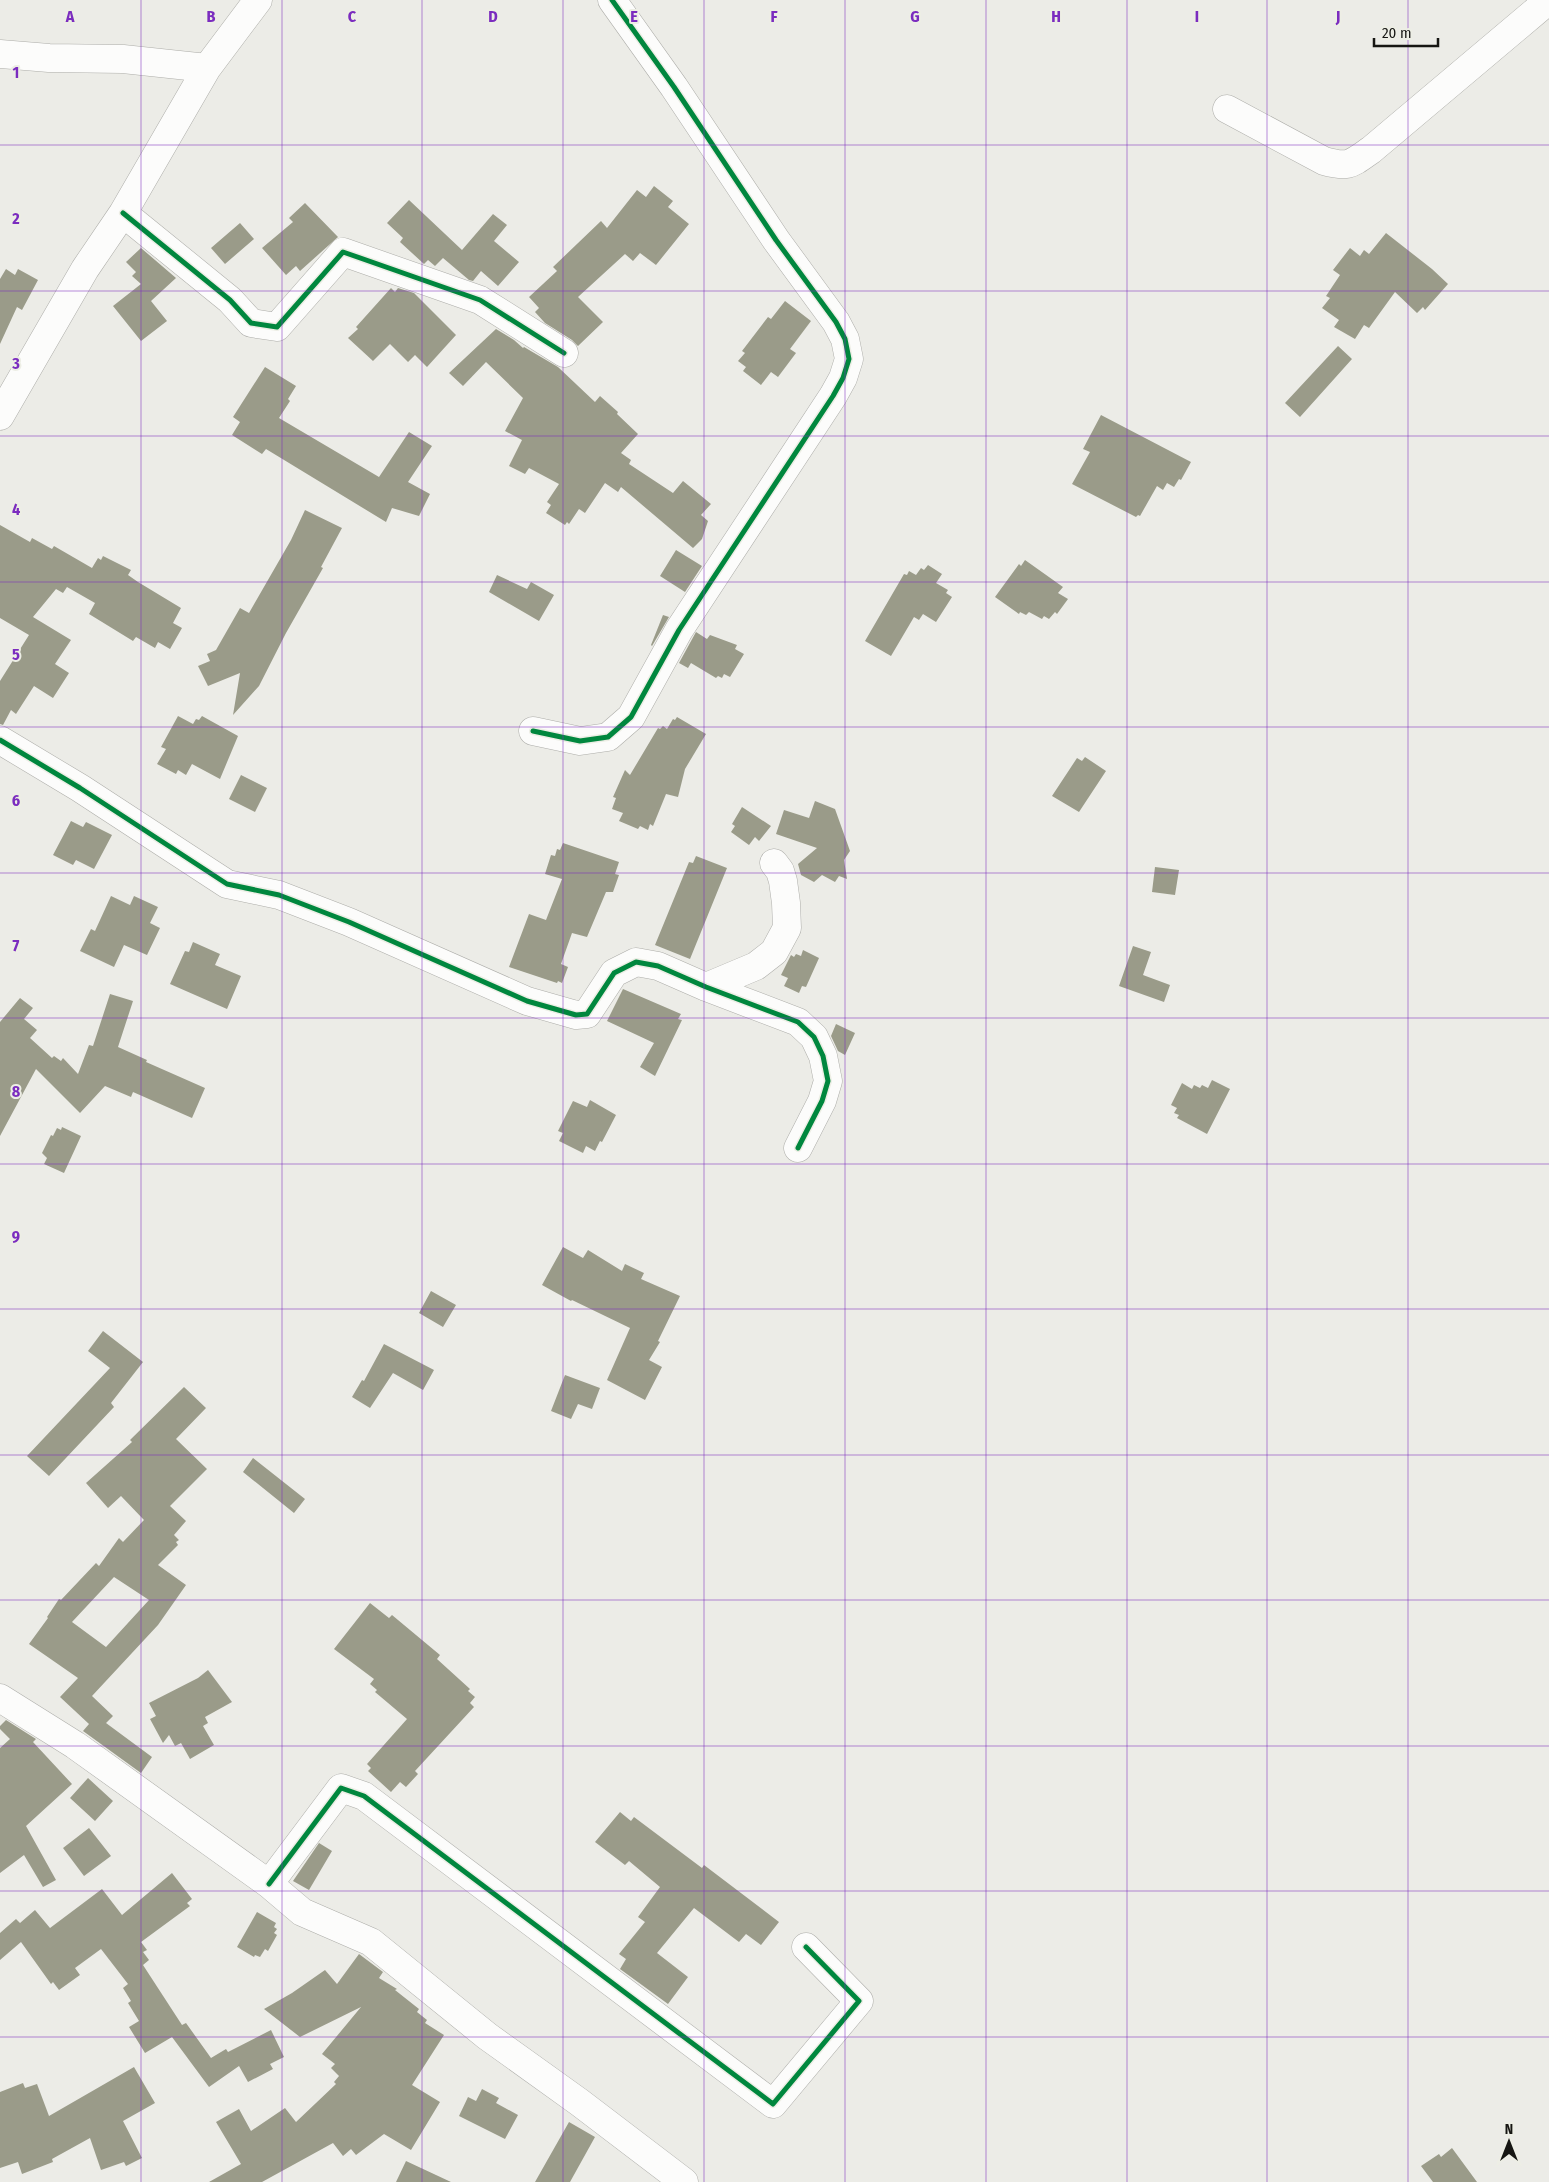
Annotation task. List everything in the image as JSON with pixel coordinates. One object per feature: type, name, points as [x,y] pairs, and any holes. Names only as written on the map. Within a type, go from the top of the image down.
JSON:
[{"type":"street","points":[[0,416],[85,269],[123,213],[207,68],[258,0]]},
{"type":"street","points":[[533,731],[580,741],[608,737],[631,717],[679,630],[833,396],[843,378],[849,359],[846,339],[836,322],[776,240],[674,87],[612,0]]},
{"type":"street","points":[[1227,109],[1324,161],[1341,166],[1348,164],[1371,150],[1549,0]]},
{"type":"street","points":[[0,54],[49,58],[123,58],[207,68]]},
{"type":"street","points":[[123,213],[230,300],[251,323],[277,327],[343,252],[480,300],[564,353]]},
{"type":"street","points":[[0,740],[80,788],[227,884],[279,895],[331,915],[526,1001],[576,1015],[587,1014],[614,973],[636,962],[658,966],[706,987],[798,1022],[814,1037],[823,1056],[828,1081],[822,1101],[798,1148]]},
{"type":"street","points":[[706,987],[756,966],[774,952],[787,928],[783,881],[780,871],[774,863]]},
{"type":"street","points":[[0,1698],[75,1745],[269,1884],[302,1912],[371,1942],[487,2036],[579,2102],[684,2182]]},
{"type":"street","points":[[269,1884],[342,1788],[364,1796],[773,2104],[859,2000],[806,1947]]},
{"type":"building","points":[[654,186],[673,201],[668,207],[689,224],[656,265],[640,253],[633,261],[625,254],[578,297],[603,322],[578,346],[545,323],[535,312],[539,308],[529,297],[557,271],[553,267],[601,221],[607,228],[637,190],[646,197]]},
{"type":"building","points":[[409,200],[462,250],[493,214],[507,225],[494,241],[519,262],[498,286],[481,271],[473,281],[469,280],[443,258],[435,266],[428,260],[424,264],[400,242],[403,238],[387,223]]},
{"type":"building","points":[[305,203],[338,237],[300,271],[296,266],[286,275],[262,248],[293,222],[289,218]]},
{"type":"building","points":[[240,223],[254,239],[225,264],[211,248]]},
{"type":"building","points":[[1386,233],[1448,284],[1425,310],[1423,307],[1417,313],[1395,292],[1369,328],[1364,325],[1355,339],[1334,327],[1339,320],[1322,308],[1330,298],[1326,296],[1340,275],[1333,270],[1350,248],[1360,256],[1364,250],[1369,254]]},
{"type":"building","points":[[141,248],[176,278],[151,301],[167,321],[141,341],[113,306],[141,284],[132,276],[136,272],[126,262]]},
{"type":"building","points":[[6,269],[15,275],[18,269],[38,280],[22,310],[17,307],[0,344],[0,279]]},
{"type":"building","points":[[391,288],[395,292],[398,288],[414,293],[456,335],[427,367],[415,355],[408,362],[390,344],[373,361],[348,338],[358,329],[356,327]]},
{"type":"building","points":[[785,301],[811,321],[790,349],[796,353],[778,377],[771,372],[761,385],[743,371],[746,367],[738,361],[745,353],[742,351],[768,317],[771,319]]},
{"type":"building","points":[[496,329],[523,348],[558,367],[595,402],[600,396],[618,412],[617,414],[638,434],[621,453],[631,460],[629,464],[673,493],[683,481],[711,504],[701,515],[708,521],[702,539],[693,548],[621,487],[618,492],[605,483],[585,513],[579,509],[569,524],[567,522],[565,525],[546,513],[551,505],[547,502],[559,484],[529,468],[525,474],[509,466],[522,440],[505,431],[523,398],[486,362],[463,386],[449,373]]},
{"type":"building","points":[[1338,346],[1352,359],[1300,417],[1285,403]]},
{"type":"building","points":[[265,367],[296,386],[288,399],[290,401],[279,418],[379,477],[409,432],[432,446],[408,482],[430,494],[419,516],[392,508],[386,522],[266,449],[262,454],[232,435],[240,422],[233,417]]},
{"type":"building","points":[[1101,415],[1191,462],[1181,480],[1179,479],[1174,487],[1167,483],[1163,490],[1157,486],[1140,516],[1136,517],[1072,484],[1090,452],[1083,449]]},
{"type":"building","points":[[305,510],[342,528],[321,567],[323,568],[286,633],[259,686],[233,715],[240,673],[208,686],[198,666],[210,661],[207,654],[216,650],[240,608],[249,613],[291,540]]},
{"type":"building","points":[[0,525],[30,542],[32,538],[52,549],[54,546],[92,568],[98,558],[101,560],[103,556],[131,570],[128,575],[181,608],[173,623],[182,628],[170,649],[158,642],[155,648],[136,637],[133,641],[89,614],[95,603],[67,587],[63,593],[56,589],[33,617],[71,640],[55,664],[69,673],[53,698],[34,686],[16,714],[11,710],[3,725],[0,724],[0,681],[29,635],[0,618]]},
{"type":"building","points":[[676,550],[702,566],[685,592],[660,576]]},
{"type":"building","points":[[1025,560],[1063,587],[1058,593],[1068,599],[1057,614],[1055,612],[1049,619],[1044,616],[1042,619],[1029,612],[1026,615],[1020,612],[1019,614],[995,597],[1019,564],[1021,566]]},
{"type":"building","points":[[928,565],[942,574],[936,583],[948,590],[946,593],[952,597],[936,622],[923,614],[919,620],[914,617],[891,656],[865,641],[904,574],[907,575],[909,571],[916,575],[921,568],[924,570]]},
{"type":"building","points":[[497,575],[527,589],[531,582],[554,595],[539,621],[489,592]]},
{"type":"building","points":[[663,615],[669,617],[652,646],[651,645]]},
{"type":"building","points":[[696,632],[707,639],[710,635],[737,645],[735,649],[744,654],[730,677],[724,674],[722,678],[718,676],[716,678],[691,663],[688,668],[679,663]]},
{"type":"building","points":[[178,716],[193,724],[196,719],[199,720],[202,716],[238,736],[220,779],[192,764],[186,775],[178,770],[176,774],[157,764],[166,749],[161,747]]},
{"type":"building","points":[[677,717],[706,734],[685,769],[678,797],[666,794],[653,826],[650,824],[648,830],[640,826],[638,829],[619,821],[623,813],[612,809],[616,798],[613,797],[625,770],[630,775],[658,728],[660,729],[663,726],[667,729],[673,719],[675,720]]},
{"type":"building","points":[[1085,757],[1106,771],[1079,812],[1052,796],[1077,758],[1082,761]]},
{"type":"building","points":[[241,775],[267,788],[255,812],[229,799]]},
{"type":"building","points":[[815,801],[835,809],[850,851],[844,860],[847,879],[839,876],[835,882],[822,875],[814,882],[801,875],[798,864],[817,848],[776,834],[784,810],[809,818]]},
{"type":"building","points":[[742,807],[771,826],[759,841],[755,837],[749,845],[731,832],[735,826],[732,824]]},
{"type":"building","points":[[71,821],[83,827],[86,822],[112,835],[94,869],[76,860],[73,865],[53,855]]},
{"type":"building","points":[[563,843],[619,862],[615,874],[619,875],[613,892],[606,892],[587,937],[572,933],[561,964],[568,967],[562,983],[558,981],[557,983],[509,967],[529,914],[546,920],[562,879],[545,874],[551,855],[555,856],[557,849],[560,850]]},
{"type":"building","points":[[696,856],[727,868],[690,959],[655,945],[689,862],[693,863]]},
{"type":"building","points":[[1155,867],[1179,870],[1175,895],[1152,892]]},
{"type":"building","points":[[111,896],[130,905],[134,896],[158,907],[150,923],[160,928],[147,955],[124,945],[114,967],[80,951],[91,929],[95,931]]},
{"type":"building","points":[[193,942],[220,954],[215,965],[241,976],[227,1009],[170,984],[185,951],[189,952]]},
{"type":"building","points":[[1133,946],[1151,952],[1143,975],[1170,985],[1164,1002],[1119,986]]},
{"type":"building","points":[[803,950],[819,958],[806,987],[802,986],[799,993],[784,986],[788,978],[781,975],[791,955],[794,957],[796,954],[801,956]]},
{"type":"building","points":[[623,989],[681,1014],[678,1019],[682,1020],[655,1076],[640,1067],[654,1043],[607,1021]]},
{"type":"building","points":[[110,994],[133,1001],[118,1047],[147,1060],[146,1062],[205,1088],[192,1118],[133,1092],[131,1097],[105,1086],[80,1113],[36,1069],[0,1136],[0,1022],[20,998],[33,1008],[24,1019],[37,1030],[30,1038],[52,1058],[54,1056],[61,1061],[63,1058],[78,1074],[89,1045],[93,1046]]},
{"type":"building","points":[[836,1024],[855,1033],[845,1055],[838,1051],[831,1036]]},
{"type":"building","points":[[1212,1080],[1230,1089],[1207,1134],[1177,1118],[1179,1115],[1174,1113],[1177,1108],[1171,1105],[1182,1083],[1192,1089],[1194,1085],[1200,1088],[1202,1085],[1208,1088]]},
{"type":"building","points":[[590,1100],[616,1115],[602,1142],[600,1141],[595,1151],[586,1146],[583,1153],[559,1141],[563,1133],[558,1131],[573,1101],[587,1107]]},
{"type":"building","points":[[62,1127],[81,1136],[64,1173],[44,1164],[47,1158],[42,1153],[51,1135],[53,1136],[57,1128],[61,1130]]},
{"type":"building","points":[[563,1247],[583,1258],[588,1250],[622,1271],[625,1264],[644,1273],[641,1279],[680,1296],[658,1341],[660,1342],[649,1360],[662,1367],[645,1400],[607,1380],[630,1328],[571,1301],[542,1285]]},
{"type":"building","points":[[431,1291],[456,1305],[443,1327],[419,1313]]},
{"type":"building","points":[[103,1331],[143,1362],[111,1403],[114,1407],[49,1476],[27,1456],[110,1368],[88,1351]]},
{"type":"building","points":[[384,1344],[434,1370],[423,1390],[393,1373],[370,1408],[352,1397],[362,1380],[364,1381]]},
{"type":"building","points":[[565,1375],[600,1388],[592,1409],[578,1404],[571,1419],[551,1411]]},
{"type":"building","points":[[184,1387],[206,1408],[176,1439],[207,1469],[170,1506],[186,1521],[174,1535],[179,1540],[176,1542],[178,1545],[158,1565],[186,1585],[158,1625],[92,1696],[113,1716],[106,1723],[152,1757],[141,1773],[83,1731],[89,1724],[60,1697],[78,1678],[29,1644],[59,1599],[61,1600],[96,1563],[99,1566],[119,1538],[123,1542],[144,1520],[121,1496],[108,1508],[86,1483],[132,1442],[130,1440]],"holes":[[[114,1577],[149,1600],[106,1647],[72,1622]]]},
{"type":"building","points":[[253,1458],[305,1499],[294,1513],[243,1472]]},
{"type":"building","points":[[370,1603],[389,1618],[392,1615],[440,1655],[437,1659],[470,1689],[468,1691],[475,1697],[470,1703],[474,1707],[415,1771],[418,1774],[406,1787],[400,1782],[391,1792],[368,1771],[371,1768],[367,1764],[407,1719],[375,1692],[377,1690],[370,1684],[374,1679],[334,1649]]},
{"type":"building","points":[[208,1670],[232,1702],[205,1717],[208,1723],[203,1726],[214,1745],[190,1759],[181,1743],[175,1746],[169,1735],[163,1743],[150,1719],[156,1716],[149,1703],[198,1678]]},
{"type":"building","points":[[6,1720],[36,1739],[33,1742],[72,1784],[26,1826],[56,1880],[43,1887],[24,1855],[0,1873],[0,1748],[10,1739],[0,1729],[0,1726]]},
{"type":"building","points":[[88,1778],[113,1801],[95,1821],[70,1798]]},
{"type":"building","points":[[620,1812],[631,1821],[634,1817],[702,1868],[704,1865],[779,1922],[761,1945],[746,1934],[739,1942],[694,1908],[657,1953],[688,1977],[668,2004],[620,1969],[626,1959],[619,1954],[645,1922],[638,1917],[660,1887],[629,1861],[625,1865],[595,1842]]},
{"type":"building","points":[[89,1828],[111,1856],[84,1876],[63,1848]]},
{"type":"building","points":[[319,1843],[332,1851],[309,1890],[293,1881]]},
{"type":"building","points":[[172,1873],[192,1899],[187,1903],[190,1906],[141,1942],[147,1950],[143,1952],[149,1960],[143,1965],[182,2025],[186,2023],[211,2058],[226,2049],[228,2052],[271,2030],[284,2057],[270,2064],[273,2069],[248,2082],[239,2066],[209,2087],[172,2037],[145,2053],[129,2027],[139,2021],[128,2003],[131,2001],[123,1988],[128,1984],[101,1949],[75,1968],[80,1975],[59,1990],[53,1982],[51,1984],[21,1942],[0,1960],[0,1933],[16,1919],[20,1923],[35,1910],[50,1928],[102,1889],[122,1915]]},
{"type":"building","points":[[257,1912],[276,1923],[274,1927],[277,1929],[274,1933],[277,1935],[268,1951],[265,1949],[260,1957],[255,1955],[254,1957],[237,1947]]},
{"type":"building","points":[[359,1954],[383,1972],[379,1978],[397,1989],[395,1990],[419,2009],[417,2012],[427,2020],[425,2023],[444,2035],[412,2085],[440,2102],[411,2150],[384,2134],[356,2155],[351,2149],[343,2156],[333,2143],[262,2182],[209,2182],[241,2164],[216,2122],[239,2109],[251,2131],[285,2108],[296,2122],[336,2084],[334,2082],[339,2076],[331,2068],[335,2064],[322,2054],[361,2007],[300,2037],[264,2009],[292,1993],[325,1970],[337,1984]]},
{"type":"building","points":[[134,2067],[155,2103],[123,2121],[142,2158],[126,2166],[124,2162],[101,2170],[90,2138],[52,2159],[53,2162],[22,2174],[18,2162],[0,2168],[0,2092],[23,2083],[25,2088],[37,2084],[49,2116]]},
{"type":"building","points":[[482,2089],[499,2098],[496,2103],[518,2115],[505,2139],[459,2116],[468,2097],[476,2101]]},
{"type":"building","points":[[569,2122],[595,2137],[570,2182],[535,2182]]},
{"type":"building","points":[[1452,2148],[1477,2182],[1433,2182],[1421,2166],[1439,2154],[1441,2157]]},
{"type":"building","points":[[406,2161],[451,2182],[396,2182]]},
{"type":"cycle path","points":[[533,731],[580,741],[608,737],[631,717],[679,630],[833,396],[843,378],[849,359],[845,339],[836,322],[776,240],[674,87],[612,0]]},
{"type":"cycle path","points":[[123,213],[230,300],[251,323],[277,327],[343,252],[480,300],[564,353]]},
{"type":"cycle path","points":[[0,740],[80,788],[227,884],[279,895],[349,922],[527,1001],[576,1015],[587,1014],[614,973],[636,962],[658,966],[706,987],[798,1022],[814,1037],[823,1056],[828,1081],[822,1101],[798,1148]]},
{"type":"cycle path","points":[[269,1884],[341,1788],[364,1796],[773,2104],[859,2001],[806,1947]]}]
